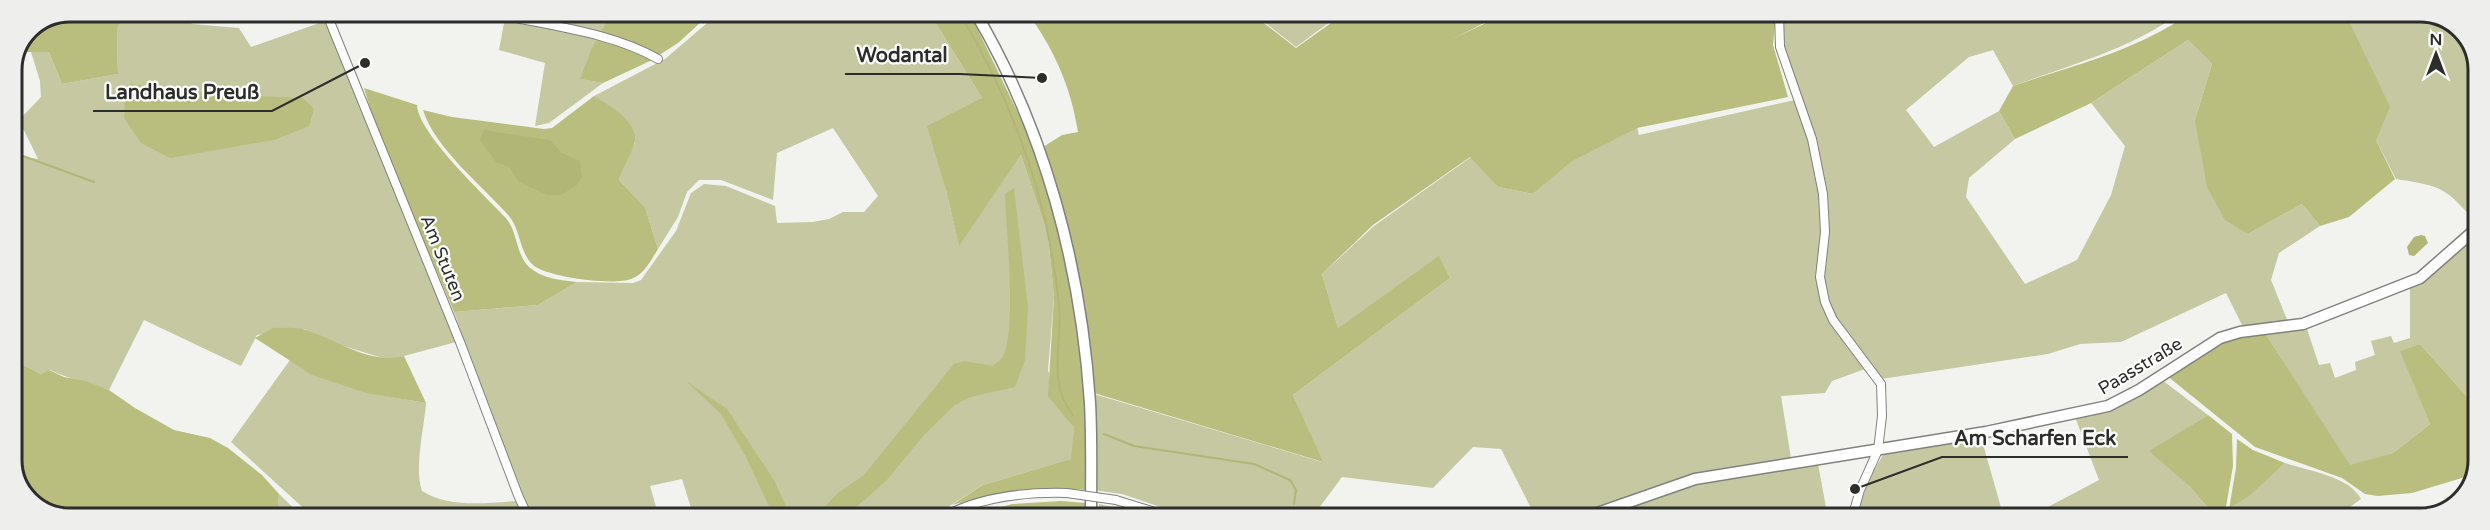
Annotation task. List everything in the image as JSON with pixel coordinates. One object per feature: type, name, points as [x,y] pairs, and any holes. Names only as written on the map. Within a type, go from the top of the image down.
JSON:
[{"type":"street","name":"Am Stuten","points":[[330,22],[410,215],[524,508]]},
{"type":"street","points":[[532,22],[603,38],[643,50],[658,59]]},
{"type":"street","points":[[981,22],[1037,138],[1069,256],[1081,316],[1090,404],[1091,508]]},
{"type":"street","points":[[1779,22],[1779,47],[1812,139],[1823,194],[1825,232],[1820,277],[1825,302],[1833,320],[1881,384],[1882,416],[1878,450],[1860,490],[1855,508]]},
{"type":"street","name":"Paasstraße","points":[[1611,508],[1695,478],[1986,432],[2108,406],[2139,390],[2220,338],[2240,332],[2303,324],[2357,300],[2420,278],[2467,236]]},
{"type":"street","points":[[970,508],[994,500],[1031,494],[1067,493],[1116,500],[1140,508]]},
{"type":"shaded area","points":[[71,22],[121,22],[117,30],[118,74],[62,84],[49,52],[26,52],[37,37],[52,26]]},
{"type":"shaded area","points":[[121,22],[190,22],[192,24],[239,28],[251,47],[325,22],[456,342],[389,360],[337,344],[304,329],[257,335],[241,366],[144,320],[109,390],[50,370],[41,374],[23,365],[22,157],[38,159],[22,126],[22,117],[41,97],[40,81],[31,52],[49,52],[62,84],[118,74],[117,30]]},
{"type":"shaded area","points":[[504,22],[523,22],[597,39],[581,79],[603,83],[549,123],[535,126],[545,63],[499,50]]},
{"type":"shaded area","points":[[543,22],[607,22],[600,35]]},
{"type":"shaded area","points":[[606,22],[701,22],[678,43],[650,61],[603,83],[580,79],[592,48]]},
{"type":"shaded area","points":[[708,22],[935,22],[982,98],[946,190],[959,245],[1021,155],[1048,235],[1054,297],[1048,370],[1060,410],[1074,428],[1072,459],[983,485],[946,508],[691,508],[682,479],[650,486],[656,508],[527,508],[454,312],[538,305],[577,282],[633,283],[641,280],[676,231],[691,193],[704,184],[726,186],[775,206],[777,223],[813,222],[829,219],[843,212],[864,212],[878,196],[833,128],[777,153],[773,200],[721,180],[699,180],[687,192],[678,217],[658,249],[645,207],[619,180],[622,167],[635,143],[603,102],[594,96],[665,59]]},
{"type":"shaded area","points":[[935,22],[974,22],[1031,140],[1059,223],[1070,270],[1086,401],[1088,490],[1036,489],[986,496],[952,505],[983,485],[1071,459],[1074,428],[1048,396],[1054,297],[1048,235],[1021,155],[959,246],[946,190],[927,126],[982,98]]},
{"type":"shaded area","points":[[1033,22],[1263,22],[1296,48],[1332,22],[1486,22],[1455,38],[1488,22],[1775,22],[1773,45],[1788,97],[1637,128],[1572,161],[1533,194],[1498,187],[1470,157],[1373,225],[1322,274],[1338,328],[1439,256],[1450,278],[1293,395],[1323,462],[1094,393],[1043,147],[1062,135],[1078,132],[1066,84],[1045,40]]},
{"type":"shaded area","points":[[1264,22],[1330,22],[1296,47]]},
{"type":"shaded area","points":[[1781,22],[2167,22],[2121,46],[2013,86],[1993,50],[1969,57],[1906,110],[1934,147],[1999,111],[2015,139],[1969,178],[1966,197],[2025,284],[2077,260],[2111,195],[2125,146],[2091,103],[2188,40],[2212,64],[2195,120],[2248,234],[2302,204],[2320,226],[2279,253],[2271,280],[2288,322],[2243,327],[2226,293],[2121,342],[2080,344],[2048,354],[1881,379],[1835,320],[1828,301],[1822,278],[1826,194],[1782,47]]},
{"type":"shaded area","points":[[2176,22],[2349,22],[2390,107],[2376,140],[2395,179],[2349,217],[2320,226],[2302,204],[2248,234],[2225,220],[2207,187],[2195,120],[2212,64],[2188,40],[2091,103],[2015,139],[1999,111],[2013,86],[2127,47]]},
{"type":"shaded area","points":[[2348,22],[2419,22],[2438,26],[2455,39],[2466,58],[2467,213],[2442,190],[2396,179],[2376,140]]},
{"type":"shaded area","points":[[130,84],[214,94],[303,98],[314,109],[309,126],[274,140],[170,158],[141,143],[124,118],[125,98]]},
{"type":"shaded area","points":[[364,88],[417,105],[420,117],[440,147],[505,217],[521,255],[529,267],[558,280],[577,282],[538,305],[454,312],[376,128]]},
{"type":"shaded area","points":[[594,96],[615,110],[633,129],[634,145],[619,180],[645,207],[658,249],[640,274],[623,281],[596,281],[566,277],[533,265],[525,254],[509,216],[449,153],[429,125],[423,110],[452,117],[544,129],[552,128]]},
{"type":"shaded area","points":[[1795,100],[1818,180],[1822,213],[1818,273],[1821,299],[1834,324],[1865,369],[1832,381],[1825,393],[1781,396],[1791,458],[1691,477],[1598,508],[1531,508],[1501,449],[1473,447],[1433,488],[1342,477],[1319,508],[1163,508],[1122,494],[1093,490],[1094,394],[1322,462],[1293,395],[1450,278],[1439,257],[1338,328],[1322,274],[1374,226],[1471,157],[1498,187],[1533,194],[1572,160],[1637,127],[1639,135]]},
{"type":"shaded area","points":[[484,130],[550,140],[562,153],[580,161],[582,176],[577,185],[561,195],[547,195],[518,181],[509,167],[496,162],[480,140]]},
{"type":"shaded area","points":[[1014,188],[1028,308],[1025,360],[1015,387],[970,397],[955,405],[925,434],[886,481],[855,508],[824,508],[839,492],[864,475],[954,364],[964,361],[993,366],[1003,356],[1007,343],[1010,302],[1005,194]]},
{"type":"shaded area","points":[[2425,236],[2428,243],[2414,256],[2409,255],[2407,247],[2414,237]]},
{"type":"shaded area","points":[[2467,243],[2468,398],[2420,344],[2401,351],[2430,424],[2393,453],[2350,466],[2265,333],[2306,326],[2319,365],[2330,363],[2335,378],[2356,370],[2355,362],[2375,355],[2371,341],[2391,336],[2394,343],[2410,338],[2410,288],[2426,279]]},
{"type":"shaded area","points":[[273,328],[306,330],[354,350],[378,357],[404,356],[426,403],[366,393],[312,375],[255,338]]},
{"type":"shaded area","points":[[2265,333],[2350,465],[2393,453],[2430,424],[2400,351],[2420,344],[2468,398],[2468,459],[2464,477],[2412,493],[2378,496],[2365,494],[2342,478],[2255,447],[2166,375],[2230,338]]},
{"type":"shaded area","points":[[290,360],[322,377],[356,389],[426,403],[419,460],[422,491],[455,502],[516,501],[520,508],[303,508],[231,442]]},
{"type":"shaded area","points":[[23,365],[41,374],[49,370],[64,377],[86,381],[109,390],[174,430],[210,438],[228,448],[262,475],[279,494],[278,508],[71,508],[47,501],[35,491],[24,472]]},
{"type":"shaded area","points":[[2162,380],[2208,415],[2150,451],[2190,487],[2208,508],[2046,508],[2099,480],[2075,417],[2118,407]]},
{"type":"shaded area","points":[[686,381],[727,409],[774,480],[787,508],[770,508],[746,457],[721,414]]},
{"type":"shaded area","points":[[2208,415],[2232,434],[2233,466],[2226,507],[2208,508],[2190,487],[2149,451]]},
{"type":"shaded area","points":[[1981,437],[2001,508],[1859,508],[1869,479],[1883,455]]},
{"type":"shaded area","points":[[2237,439],[2253,450],[2285,463],[2250,495],[2229,508],[2236,468]]},
{"type":"shaded area","points":[[2285,463],[2338,480],[2355,491],[2361,499],[2349,508],[2231,508]]},
{"type":"shaded area","points":[[1818,464],[1826,508],[1625,508],[1698,481]]},
{"type":"shaded area","points":[[279,494],[294,508],[278,508]]},
{"type":"shaded area","points":[[1061,501],[1085,503],[1085,508],[998,508],[1012,504]]},
{"type":"shaded area","points":[[1099,504],[1116,508],[1099,508]]},
{"type":"waterway","points":[[965,22],[1012,117],[1037,190],[1047,228],[1059,305],[1057,362],[1060,390],[1073,415]]},
{"type":"waterway","points":[[22,156],[94,182]]},
{"type":"waterway","points":[[1104,434],[1134,446],[1254,464],[1290,480],[1296,490],[1294,504]]},
{"type":"place","name":"Landhaus Preuß","points":[[365,63]]},
{"type":"place","name":"Wodantal","points":[[1042,78]]},
{"type":"place","name":"Am Scharfen Eck","points":[[1855,489]]}]
